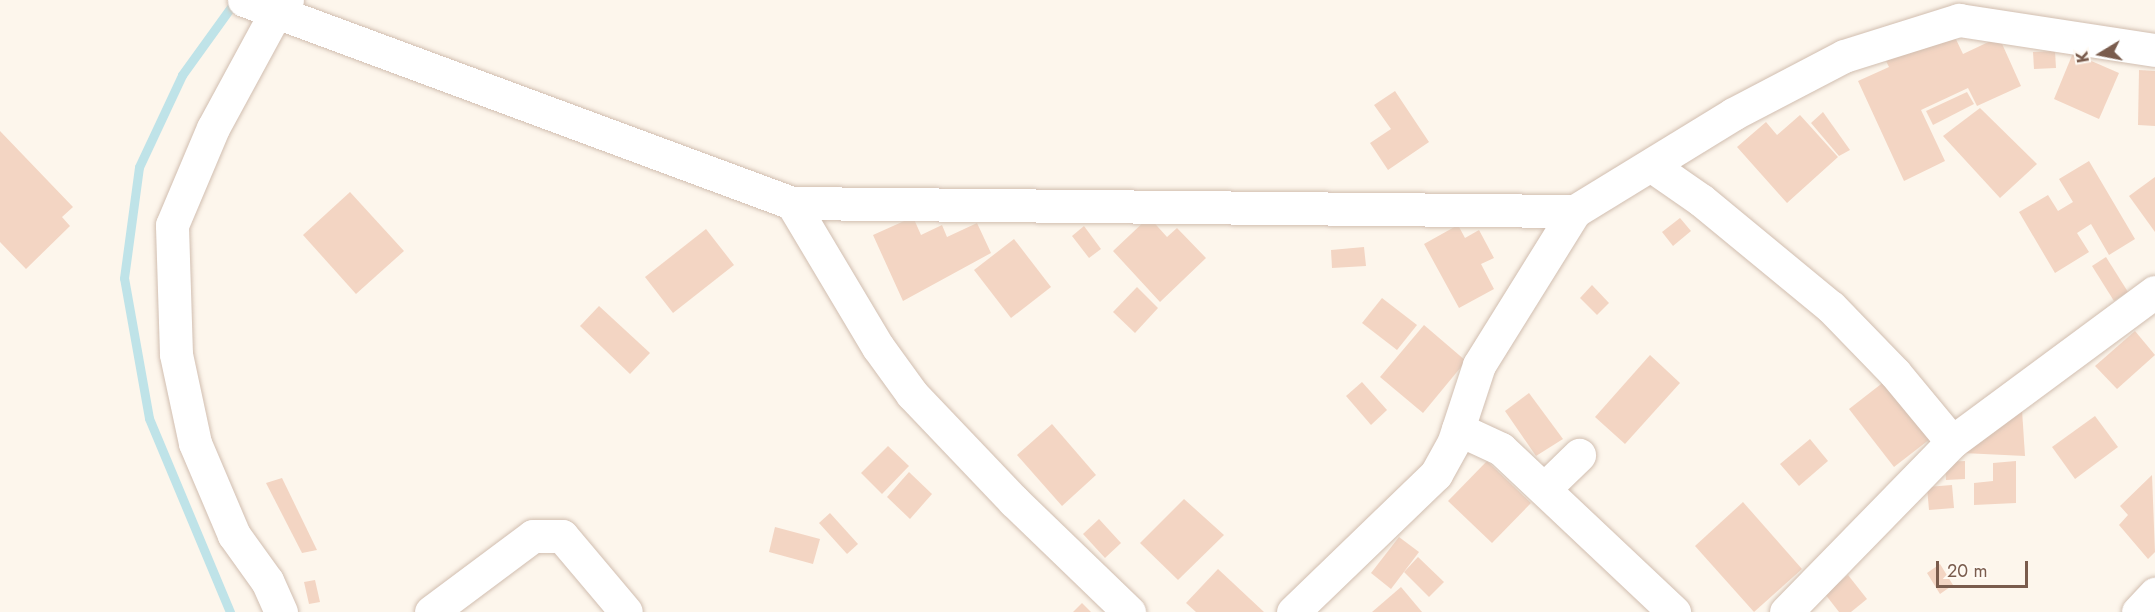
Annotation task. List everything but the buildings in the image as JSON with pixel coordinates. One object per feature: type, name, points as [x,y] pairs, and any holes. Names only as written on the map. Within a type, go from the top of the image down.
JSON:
[{"type":"street","points":[[244,0],[282,6],[792,203],[1575,211]]},
{"type":"street","points":[[281,612],[267,581],[234,535],[195,443],[176,354],[172,225],[213,128],[282,6]]},
{"type":"street","points":[[1293,612],[1436,474],[1458,429],[1479,365],[1575,211],[1652,166],[1733,114],[1844,56],[1959,20],[2155,50]]},
{"type":"street","points":[[1652,166],[1701,200],[1831,308],[1895,373],[1952,442]]},
{"type":"street","points":[[792,203],[878,347],[912,394],[1014,501],[1129,612]]},
{"type":"street","points":[[1786,612],[1952,442],[2155,292]]},
{"type":"street","points":[[1458,429],[1501,450],[1674,612]]},
{"type":"street","points":[[1544,489],[1579,455]]},
{"type":"street","points":[[431,612],[533,536],[562,536],[626,612]]},
{"type":"street","points":[[2138,612],[2155,594]]},
{"type":"waterway","points":[[230,612],[149,418],[124,278],[139,167],[182,75],[236,0]]}]
